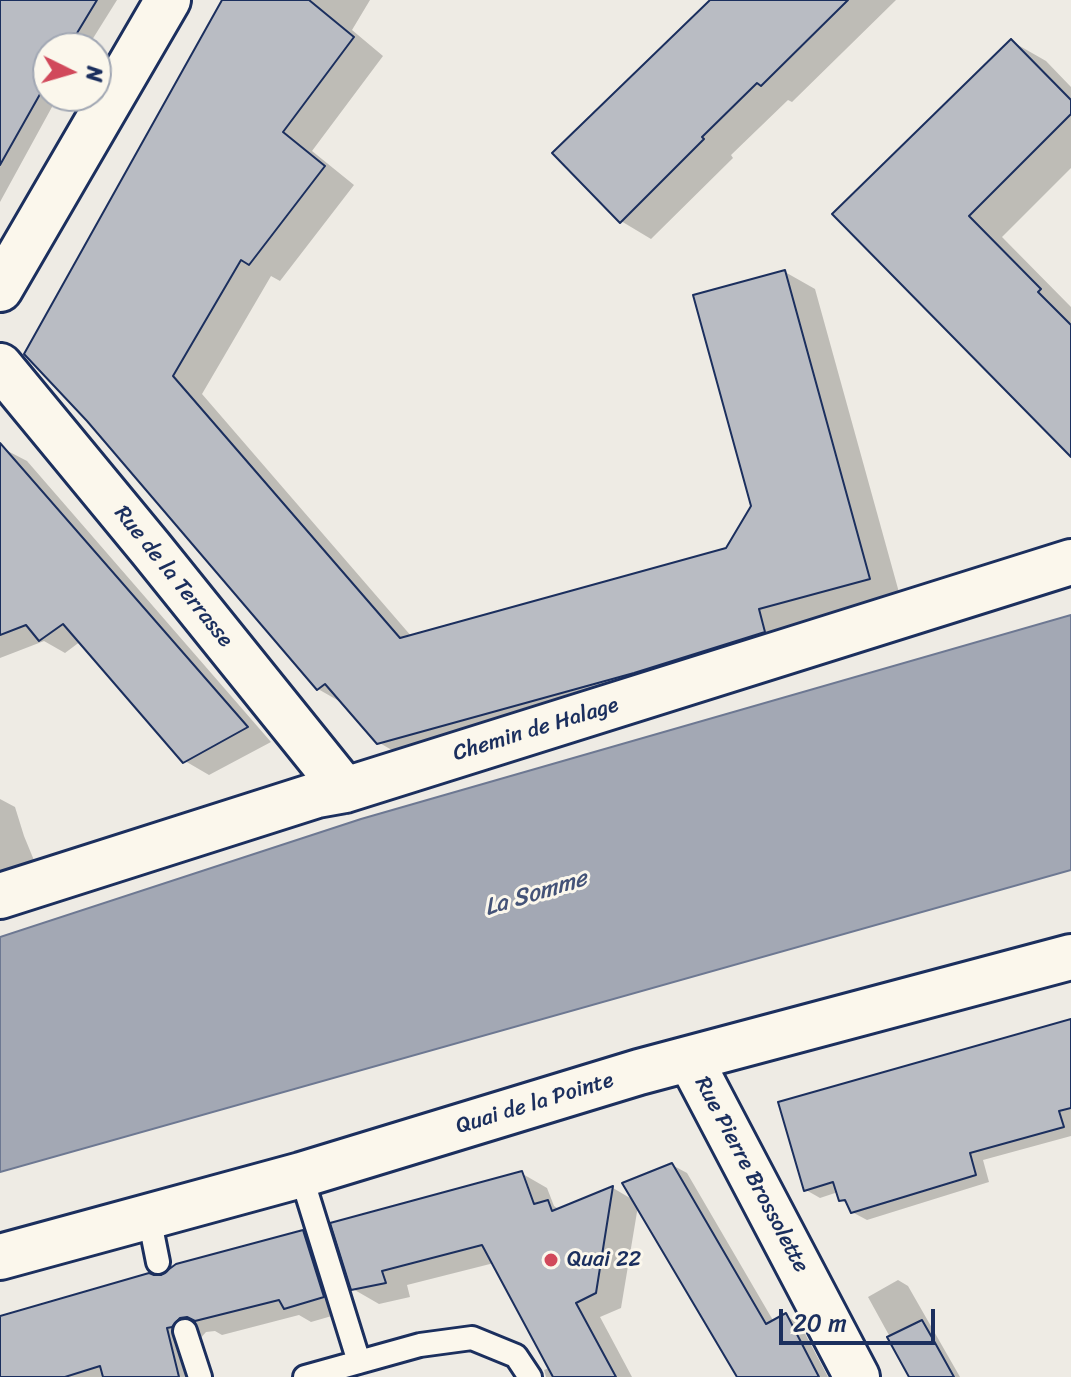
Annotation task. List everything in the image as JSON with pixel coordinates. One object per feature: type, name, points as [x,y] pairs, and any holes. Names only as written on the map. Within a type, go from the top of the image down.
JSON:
[{"type":"street","points":[[0,289],[168,0]]},
{"type":"street","name":"Rue de la Terrasse","points":[[0,366],[345,790]]},
{"type":"street","name":"Chemin de Halage","points":[[0,896],[1071,562]]},
{"type":"street","name":"Quai de la Pointe","points":[[0,1257],[301,1175],[639,1072],[1071,957]]},
{"type":"street","name":"Rue Pierre Brossolette","points":[[690,1059],[857,1377]]},
{"type":"lane","points":[[301,1175],[359,1362]]},
{"type":"lane","points":[[149,1217],[158,1262]]},
{"type":"lane","points":[[185,1331],[200,1377]]},
{"type":"lane","points":[[305,1377],[420,1345],[472,1338],[516,1356],[530,1377]]},
{"type":"water","name":"La Somme","points":[[1071,615],[1071,870],[0,1172],[0,937],[361,819]]},
{"type":"building","points":[[0,0],[97,0],[78,32],[32,32],[32,108],[0,165]]},
{"type":"building","points":[[222,0],[309,0],[354,37],[283,132],[325,166],[249,265],[241,260],[173,376],[400,638],[726,548],[751,506],[693,295],[785,270],[870,579],[759,609],[765,632],[634,673],[377,744],[325,684],[317,690],[87,421],[24,354]]},
{"type":"building","points":[[710,0],[848,0],[761,86],[757,83],[620,223],[552,153]]},
{"type":"building","points":[[1011,39],[1071,100],[1071,114],[969,216],[1041,289],[1038,292],[1071,325],[1071,457],[832,214]]},
{"type":"building","points":[[0,443],[248,727],[183,763],[63,624],[39,641],[26,625],[0,635]]},
{"type":"building","points":[[1071,1019],[1071,1108],[1059,1111],[1064,1127],[970,1153],[976,1175],[851,1213],[845,1200],[839,1201],[833,1182],[804,1191],[778,1102]]},
{"type":"building","points":[[672,1163],[766,1324],[786,1313],[819,1377],[737,1377],[622,1183]]},
{"type":"building","points":[[522,1171],[534,1204],[548,1200],[552,1211],[613,1186],[596,1293],[576,1303],[616,1377],[553,1377],[482,1245],[382,1271],[386,1283],[351,1290],[330,1223]]},
{"type":"building","points":[[303,1230],[324,1297],[284,1309],[279,1300],[195,1321],[180,1318],[167,1328],[179,1377],[103,1377],[100,1366],[65,1377],[0,1377],[0,1316],[149,1273],[161,1275],[176,1264]]},
{"type":"building","points":[[922,1320],[954,1377],[909,1377],[887,1337]]},
{"type":"place","name":"Quai 22","points":[[551,1260]]}]
